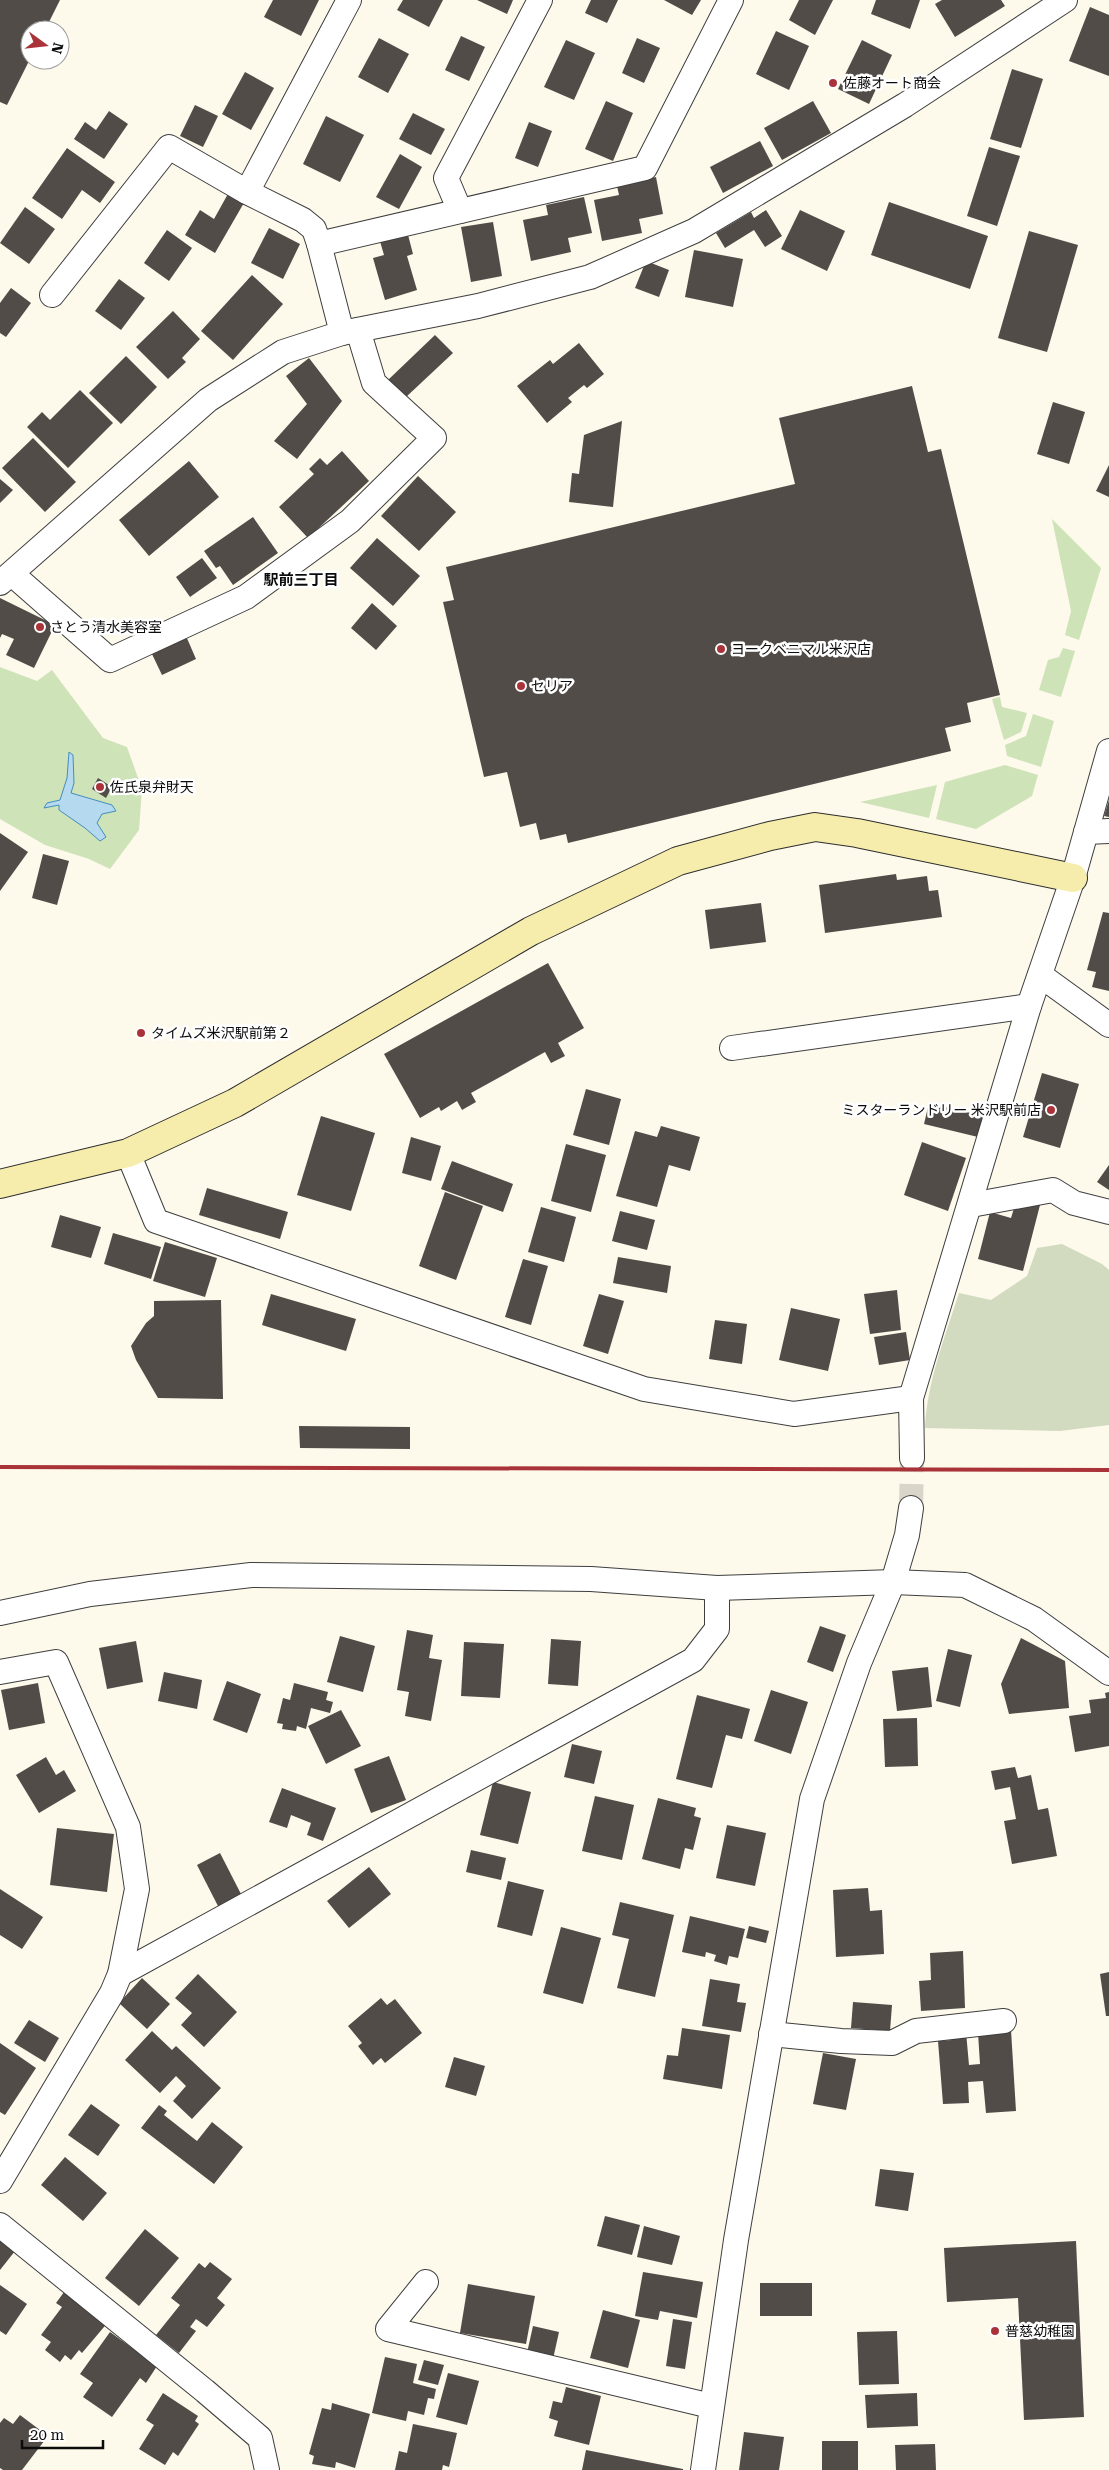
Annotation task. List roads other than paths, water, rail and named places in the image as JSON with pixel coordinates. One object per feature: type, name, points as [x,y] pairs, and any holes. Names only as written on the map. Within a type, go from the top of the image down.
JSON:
[{"type":"street","points":[[247,192],[349,0]]},
{"type":"street","points":[[460,211],[446,178],[540,0]]},
{"type":"street","points":[[319,244],[645,168],[731,0]]},
{"type":"street","points":[[52,295],[169,148],[247,192],[303,220],[314,229],[350,331],[374,383],[434,438],[350,521],[246,597],[110,660],[6,579],[208,400],[283,352],[350,331],[478,306],[590,277],[694,231],[905,105],[1066,0]]},
{"type":"street","points":[[912,1458],[911,1398],[971,1205],[1029,1006],[1073,878],[1098,831],[1109,752]]},
{"type":"street","points":[[0,1184],[128,1153],[235,1103],[531,931],[678,861],[770,836],[815,827],[857,833],[1073,878]]},
{"type":"street","points":[[1040,975],[1109,1025]]},
{"type":"street","points":[[732,1048],[1029,1006]]},
{"type":"street","points":[[128,1153],[156,1221],[644,1389],[794,1414],[911,1398]]},
{"type":"street","points":[[971,1205],[1053,1190],[1074,1203],[1109,1212]]},
{"type":"street","points":[[703,2470],[711,2406],[771,2034],[812,1799],[859,1664],[893,1582],[907,1535],[911,1508]]},
{"type":"street","points":[[0,1613],[90,1594],[251,1575],[590,1579],[717,1588],[893,1582],[965,1585],[1034,1619],[1109,1673]]},
{"type":"street","points":[[120,1974],[693,1660],[717,1629],[717,1588]]},
{"type":"street","points":[[0,1672],[56,1662],[128,1827],[137,1889],[120,1974],[112,1993],[0,2181]]},
{"type":"street","points":[[771,2034],[840,2041],[892,2043],[916,2031],[1004,2021]]},
{"type":"street","points":[[0,2225],[205,2390],[260,2438],[266,2470]]},
{"type":"street","points":[[426,2282],[388,2329],[711,2406]]},
{"type":"water","points":[[69,752],[73,755],[74,783],[71,793],[112,805],[116,811],[102,814],[97,823],[106,837],[100,841],[59,810],[59,805],[44,808],[47,803],[60,800],[67,778]]},
{"type":"tunnel","points":[[911,1508],[912,1458]]},
{"type":"railway","points":[[0,1467],[1109,1470]]},
{"type":"place","name":"佐藤オート商会","points":[[833,83]]},
{"type":"place","name":"さとう清水美容室","points":[[40,627]]},
{"type":"place","name":"ヨークベニマル米沢店","points":[[721,649]]},
{"type":"place","name":"セリア","points":[[521,686]]},
{"type":"place","name":"佐氏泉弁財天","points":[[100,787]]},
{"type":"place","name":"タイムズ米沢駅前第２","points":[[141,1033]]},
{"type":"place","name":"ミスターランドリー 米沢駅前店","points":[[1051,1110]]},
{"type":"place","name":"普慈幼稚園","points":[[995,2331]]},
{"type":"district","name":"駅前三丁目","points":[[301,580]]}]
